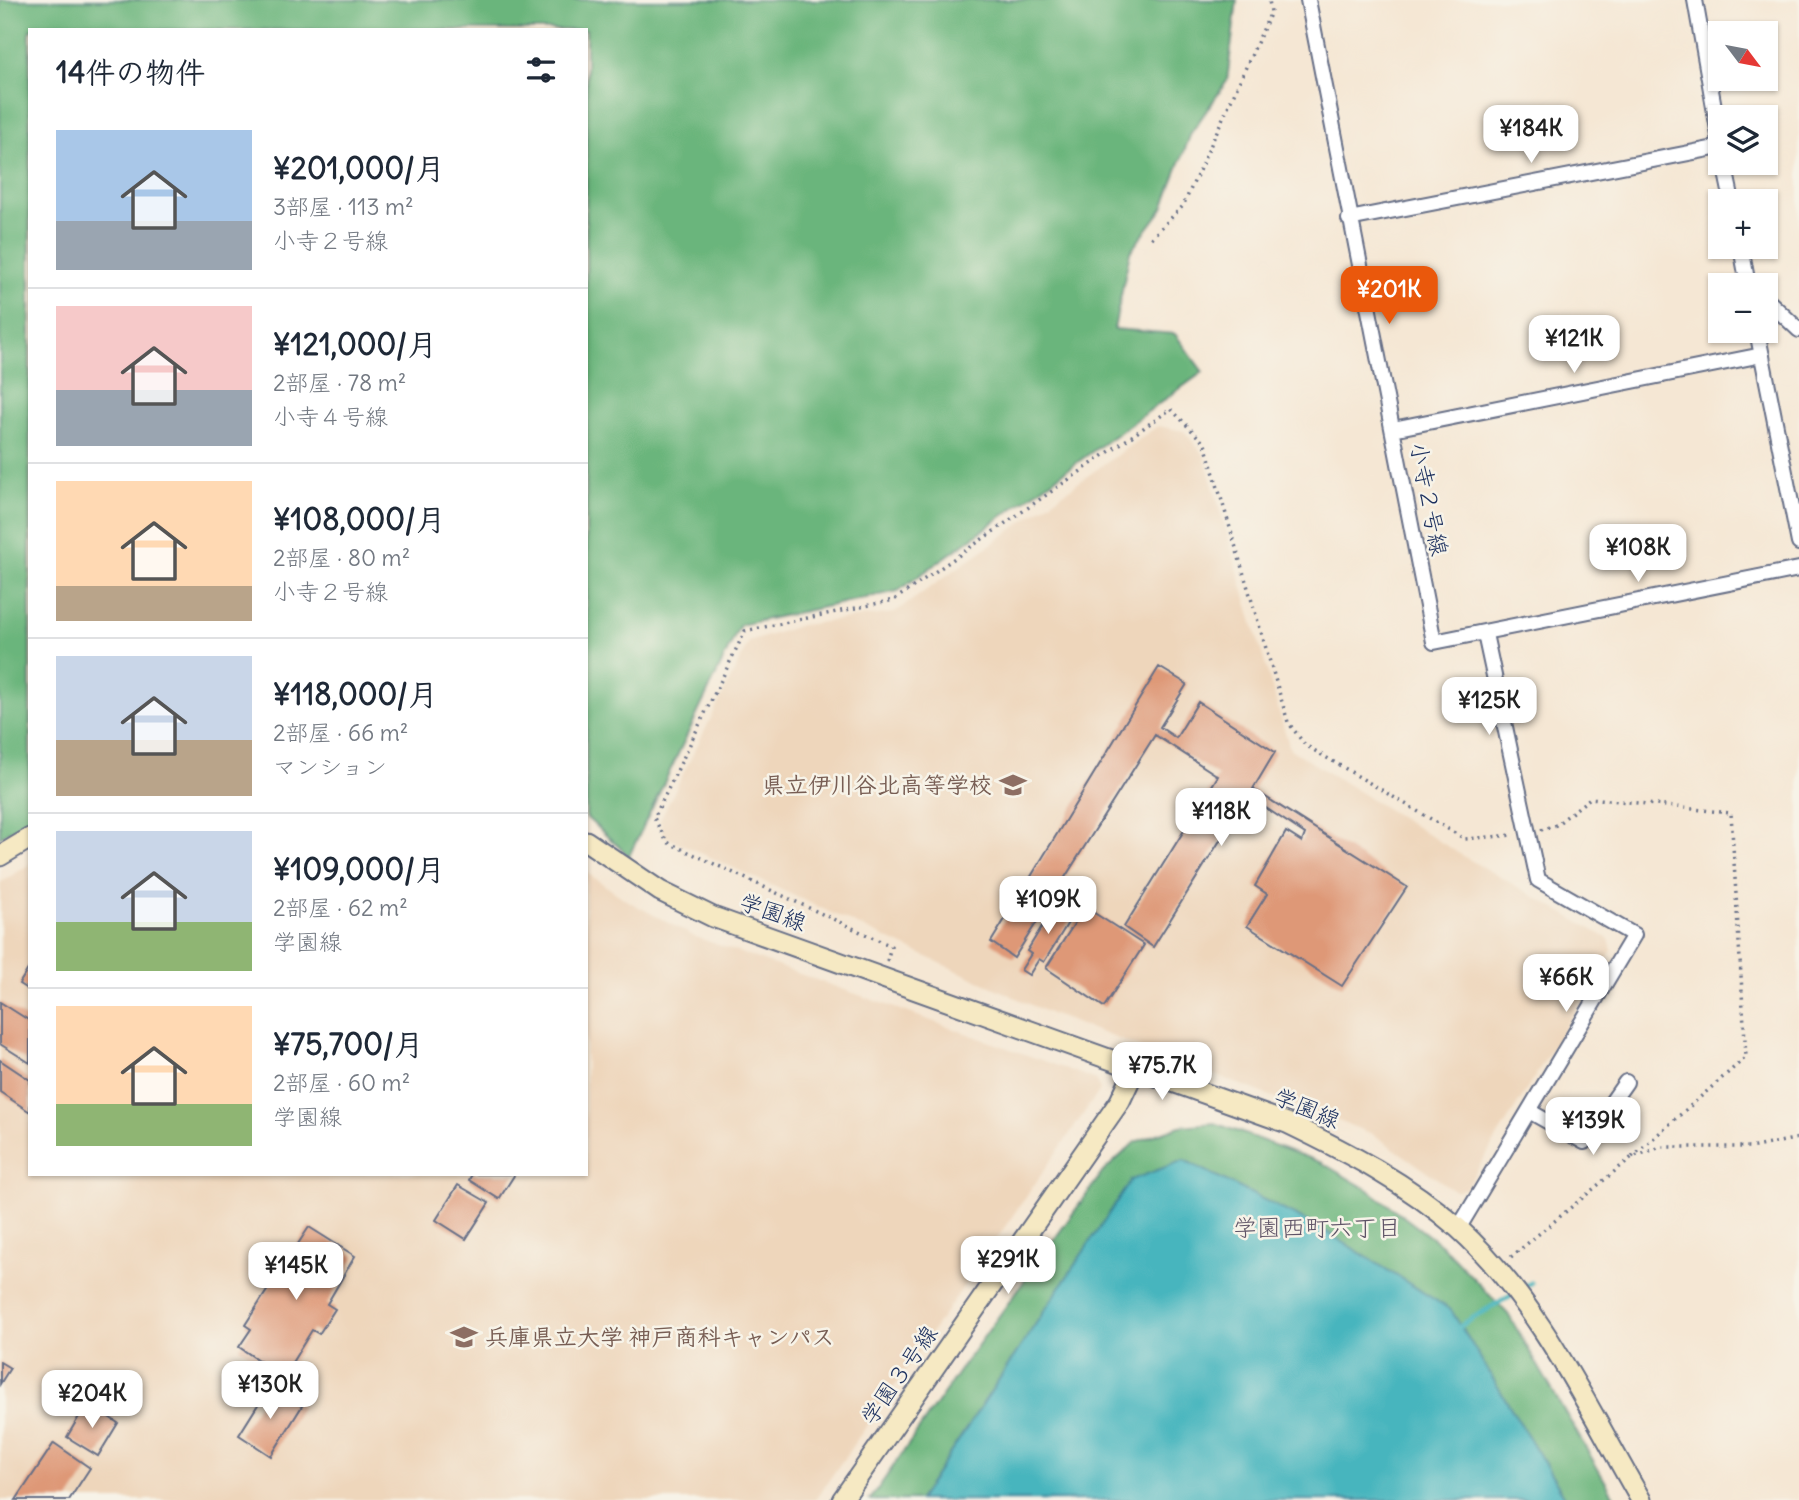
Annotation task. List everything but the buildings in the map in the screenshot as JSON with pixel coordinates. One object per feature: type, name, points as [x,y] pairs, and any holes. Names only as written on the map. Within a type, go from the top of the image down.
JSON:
[{"type":"street","points":[[1308,2],[1325,0]]},
{"type":"street","points":[[1695,0],[1713,105]]},
{"type":"street","name":"小寺２号線","points":[[1308,2],[1434,642],[1485,634],[1799,569]]},
{"type":"street","points":[[1349,219],[1708,146]]},
{"type":"street","points":[[1778,310],[1799,330]]},
{"type":"street","points":[[1760,343],[1799,543]]},
{"type":"street","points":[[1393,429],[1762,355]]},
{"type":"street","points":[[1458,1229],[1634,935],[1538,880],[1485,634]]},
{"type":"street","points":[[0,856],[28,839]]},
{"type":"street","name":"学園線","points":[[588,842],[660,891],[713,917],[1287,1124],[1365,1161],[1458,1229],[1518,1294],[1640,1500]]},
{"type":"street","name":"学園３号線","points":[[842,1500],[1120,1101],[1135,1069]]},
{"type":"street","points":[[1529,1111],[1584,1142],[1626,1082]]},
{"type":"path","points":[[1152,238],[1183,206],[1271,12],[1269,0]]},
{"type":"path","points":[[883,978],[891,946],[667,842],[654,818],[745,631],[894,600],[1171,409],[1205,444],[1288,722],[1305,745],[1465,839],[1526,834],[1556,825],[1590,798],[1731,813],[1746,1057],[1632,1157],[1496,1270]]},
{"type":"path","points":[[1632,1157],[1661,1147],[1755,1147],[1799,1138]]},
{"type":"shaded area","name":"県立伊川谷北高等学校","points":[[1158,426],[1184,431],[1204,455],[1290,749],[1463,856],[1609,939],[1612,951],[1466,1188],[1455,1191],[1373,1134],[1051,1014],[664,836],[660,820],[749,642],[801,625],[894,613]]},
{"type":"shaded area","name":"兵庫県立大学 神戸商科キャンパス","points":[[28,865],[28,1176],[588,1176],[588,873],[626,900],[693,936],[1097,1080],[1100,1090],[815,1500],[0,1500],[0,883]]},
{"type":"green space","points":[[0,0],[1237,0],[1227,81],[1191,133],[1163,208],[1130,252],[1114,329],[1175,334],[1203,372],[898,591],[740,625],[629,856],[588,819],[588,28],[28,28],[28,820],[0,837]]},
{"type":"green space","points":[[1215,1123],[1322,1163],[1370,1191],[1441,1245],[1508,1314],[1616,1500],[1567,1500],[1450,1310],[1322,1229],[1184,1160],[1131,1181],[919,1500],[870,1500],[1103,1172],[1135,1142],[1180,1126]]},
{"type":"water","points":[[1184,1160],[1322,1229],[1451,1310],[1567,1500],[919,1500],[1131,1180]]},
{"type":"waterway","points":[[1520,1290],[1531,1283]]},
{"type":"waterway","points":[[1460,1326],[1511,1295]]},
{"type":"place","name":"県立伊川谷北高等学校","points":[[1013,785]]},
{"type":"place","name":"兵庫県立大学 神戸商科キャンパス","points":[[464,1337]]},
{"type":"district","name":"学園西町六丁目","points":[[1317,1228]]}]
